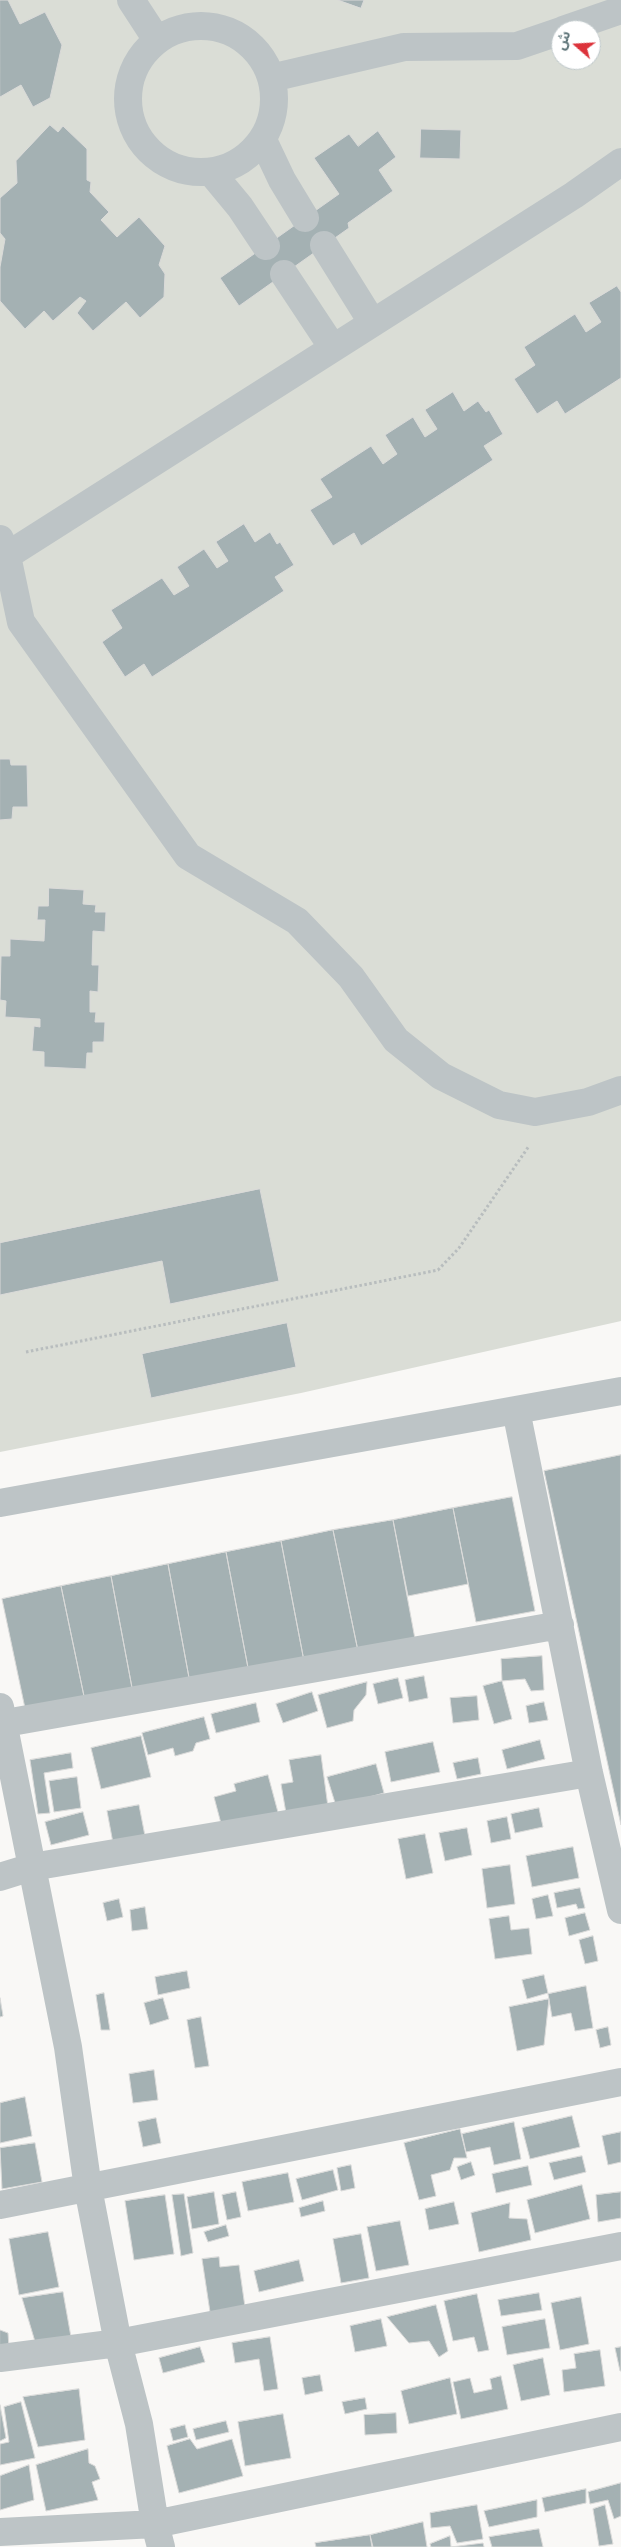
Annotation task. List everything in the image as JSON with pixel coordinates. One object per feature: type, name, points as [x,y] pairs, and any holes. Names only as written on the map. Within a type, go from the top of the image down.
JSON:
[{"type":"street","points":[[131,0],[157,40]]},
{"type":"street","points":[[592,20],[621,10]]},
{"type":"street","points":[[200,26],[223,29],[244,40],[260,57],[271,78],[274,101],[270,124],[263,140],[240,162],[211,172],[192,173],[168,166],[147,151],[133,130],[127,106],[130,81],[140,58],[157,40],[185,28],[200,26]]},
{"type":"street","points":[[271,78],[404,47],[517,46],[551,34]]},
{"type":"street","points":[[263,140],[282,180],[305,218]]},
{"type":"street","points":[[621,162],[574,195],[334,348],[2,552],[21,622],[188,856],[298,921],[351,977],[396,1040],[441,1076],[499,1105],[535,1112],[588,1102],[621,1090]]},
{"type":"street","points":[[211,172],[240,207],[266,246]]},
{"type":"street","points":[[324,245],[372,322]]},
{"type":"street","points":[[284,274],[334,348]]},
{"type":"street","points":[[0,1503],[621,1391]]},
{"type":"street","points":[[516,1410],[589,1773],[618,1876],[621,1910]]},
{"type":"street","points":[[158,2536],[139,2424],[118,2343],[88,2188],[68,2046],[1,1718],[560,1625]]},
{"type":"street","points":[[0,1877],[32,1867],[589,1773]]},
{"type":"street","points":[[0,2205],[621,2082]]},
{"type":"street","points":[[0,2358],[118,2343],[621,2246]]},
{"type":"street","points":[[0,2532],[158,2536],[621,2427]]},
{"type":"path","points":[[26,1352],[438,1270],[459,1248],[529,1146],[535,1112]]},
{"type":"shaded area","points":[[0,0],[621,0],[621,1321],[301,1393],[0,1452]]},
{"type":"building","points":[[0,0],[8,0],[20,24],[45,12],[62,45],[50,98],[33,107],[21,85],[0,97]]},
{"type":"building","points":[[338,0],[364,0],[361,8]]},
{"type":"building","points":[[50,125],[58,132],[63,126],[87,149],[87,180],[91,182],[90,192],[109,212],[101,220],[117,237],[139,217],[165,246],[159,265],[165,274],[164,297],[140,318],[126,302],[93,331],[77,313],[86,301],[80,297],[53,321],[44,311],[25,329],[0,301],[0,267],[5,239],[0,233],[0,198],[17,183],[16,161]]},
{"type":"building","points":[[421,129],[461,130],[460,159],[420,158]]},
{"type":"building","points":[[378,131],[396,157],[379,170],[393,191],[348,223],[349,228],[239,306],[220,278],[339,194],[314,158],[349,134],[358,146]]},
{"type":"building","points":[[617,286],[621,292],[621,378],[565,414],[557,401],[537,414],[514,379],[535,365],[524,347],[575,314],[586,332],[601,322],[589,303]]},
{"type":"building","points":[[453,392],[464,411],[478,401],[486,412],[489,410],[503,434],[484,446],[493,460],[361,546],[354,533],[333,546],[310,510],[332,497],[320,479],[371,446],[383,464],[397,454],[385,435],[413,417],[425,437],[437,429],[425,410]]},
{"type":"building","points":[[244,524],[255,542],[270,532],[277,544],[280,542],[294,565],[275,577],[284,591],[152,677],[144,664],[125,677],[102,642],[122,628],[111,610],[162,578],[174,595],[189,586],[177,567],[204,549],[217,568],[228,561],[216,542]]},
{"type":"building","points":[[0,759],[10,759],[11,765],[27,765],[28,807],[13,807],[12,819],[0,820]]},
{"type":"building","points":[[49,888],[84,890],[83,904],[96,905],[95,912],[106,912],[105,932],[93,931],[92,965],[99,965],[98,992],[90,991],[90,1012],[96,1012],[95,1022],[105,1022],[104,1042],[93,1042],[93,1053],[87,1053],[86,1069],[44,1067],[44,1052],[32,1051],[34,1026],[40,1027],[40,1019],[5,1017],[6,1001],[0,1000],[1,956],[10,956],[10,939],[44,941],[45,920],[37,920],[38,906],[48,906]]},
{"type":"building","points":[[260,1189],[279,1281],[170,1304],[162,1261],[0,1295],[0,1243]]},
{"type":"building","points":[[287,1323],[296,1367],[151,1398],[142,1354]]},
{"type":"building","points":[[621,1455],[621,1825],[544,1471]]},
{"type":"building","points":[[512,1497],[535,1611],[476,1622],[453,1508]]},
{"type":"building","points":[[453,1508],[468,1584],[408,1596],[393,1520]]},
{"type":"building","points":[[393,1520],[415,1639],[358,1651],[333,1530]]},
{"type":"building","points":[[333,1530],[358,1651],[304,1661],[281,1541]]},
{"type":"building","points":[[281,1541],[304,1661],[249,1673],[226,1552]]},
{"type":"building","points":[[226,1552],[249,1673],[190,1683],[168,1564]]},
{"type":"building","points":[[168,1564],[190,1683],[133,1693],[111,1576]]},
{"type":"building","points":[[111,1576],[133,1693],[85,1701],[61,1586]]},
{"type":"building","points":[[61,1586],[85,1701],[26,1713],[2,1599]]},
{"type":"building","points":[[542,1656],[544,1690],[531,1691],[525,1679],[502,1681],[501,1659]]},
{"type":"building","points":[[424,1676],[428,1698],[409,1702],[405,1680]]},
{"type":"building","points":[[398,1678],[403,1698],[378,1704],[373,1684]]},
{"type":"building","points":[[502,1681],[512,1719],[494,1724],[483,1686]]},
{"type":"building","points":[[367,1682],[366,1695],[354,1710],[353,1721],[327,1728],[318,1695]]},
{"type":"building","points":[[312,1692],[318,1711],[283,1723],[276,1704]]},
{"type":"building","points":[[477,1696],[479,1720],[453,1723],[450,1698]]},
{"type":"building","points":[[544,1702],[548,1720],[529,1723],[526,1706]]},
{"type":"building","points":[[256,1703],[260,1722],[216,1733],[211,1714]]},
{"type":"building","points":[[204,1717],[210,1739],[196,1743],[193,1751],[175,1756],[173,1748],[148,1755],[142,1733]]},
{"type":"building","points":[[141,1736],[151,1777],[101,1789],[91,1748]]},
{"type":"building","points":[[540,1740],[545,1759],[507,1769],[502,1750]]},
{"type":"building","points":[[433,1742],[440,1772],[391,1782],[385,1752]]},
{"type":"building","points":[[71,1753],[73,1768],[44,1773],[50,1813],[38,1814],[30,1760]]},
{"type":"building","points":[[321,1755],[328,1807],[286,1813],[281,1784],[293,1782],[289,1760]]},
{"type":"building","points":[[478,1758],[481,1774],[457,1779],[453,1763]]},
{"type":"building","points":[[376,1764],[384,1793],[336,1806],[327,1777]]},
{"type":"building","points":[[268,1775],[279,1816],[223,1831],[214,1797],[236,1791],[234,1784]]},
{"type":"building","points":[[77,1777],[81,1808],[54,1812],[49,1781]]},
{"type":"building","points":[[139,1805],[145,1836],[113,1843],[107,1811]]},
{"type":"building","points":[[539,1808],[543,1827],[515,1833],[511,1814]]},
{"type":"building","points":[[83,1812],[89,1835],[51,1845],[45,1822]]},
{"type":"building","points":[[507,1817],[511,1839],[491,1843],[487,1821]]},
{"type":"building","points":[[467,1828],[472,1855],[445,1861],[439,1833]]},
{"type":"building","points":[[425,1834],[433,1873],[406,1879],[398,1839]]},
{"type":"building","points":[[573,1847],[579,1878],[532,1887],[526,1856]]},
{"type":"building","points":[[510,1865],[515,1904],[487,1908],[482,1869]]},
{"type":"building","points":[[580,1888],[585,1908],[578,1909],[576,1904],[557,1908],[554,1893]]},
{"type":"building","points":[[548,1895],[553,1916],[536,1919],[532,1899]]},
{"type":"building","points":[[119,1899],[123,1917],[107,1921],[103,1903]]},
{"type":"building","points":[[145,1907],[148,1929],[132,1931],[130,1910]]},
{"type":"building","points":[[585,1913],[590,1930],[569,1936],[565,1918]]},
{"type":"building","points":[[509,1916],[511,1930],[529,1928],[532,1954],[495,1959],[489,1919]]},
{"type":"building","points":[[593,1936],[598,1961],[585,1964],[579,1940]]},
{"type":"building","points":[[187,1971],[190,1988],[158,1995],[155,1977]]},
{"type":"building","points":[[544,1975],[548,1993],[527,1999],[522,1980]]},
{"type":"building","points":[[586,1986],[593,2028],[575,2031],[571,2013],[552,2017],[548,1994]]},
{"type":"building","points":[[104,1993],[110,2030],[101,2030],[96,1995]]},
{"type":"building","points":[[0,1998],[3,2016],[0,2017]]},
{"type":"building","points":[[163,1998],[169,2019],[150,2025],[144,2003]]},
{"type":"building","points":[[549,1999],[544,2045],[517,2051],[509,2007]]},
{"type":"building","points":[[201,2017],[209,2066],[195,2068],[187,2020]]},
{"type":"building","points":[[608,2027],[611,2045],[600,2048],[596,2030]]},
{"type":"building","points":[[154,2070],[158,2100],[133,2103],[129,2074]]},
{"type":"building","points":[[25,2097],[32,2136],[0,2143],[0,2103]]},
{"type":"building","points":[[572,2116],[580,2147],[530,2159],[522,2128]]},
{"type":"building","points":[[156,2118],[161,2143],[143,2147],[138,2122]]},
{"type":"building","points":[[514,2122],[521,2159],[494,2165],[490,2147],[466,2152],[462,2134]]},
{"type":"building","points":[[460,2129],[467,2158],[454,2158],[450,2170],[431,2175],[436,2196],[419,2200],[404,2143]]},
{"type":"building","points":[[621,2132],[621,2162],[608,2165],[602,2136]]},
{"type":"building","points":[[35,2143],[42,2182],[2,2189],[0,2148]]},
{"type":"building","points":[[582,2156],[586,2172],[554,2180],[549,2163]]},
{"type":"building","points":[[471,2162],[475,2175],[461,2180],[457,2167]]},
{"type":"building","points":[[351,2165],[355,2188],[341,2191],[337,2168]]},
{"type":"building","points":[[528,2166],[532,2185],[496,2193],[492,2174]]},
{"type":"building","points":[[333,2170],[338,2190],[302,2200],[296,2179]]},
{"type":"building","points":[[288,2173],[294,2202],[248,2211],[242,2182]]},
{"type":"building","points":[[582,2185],[590,2219],[535,2233],[527,2200]]},
{"type":"building","points":[[214,2192],[219,2224],[192,2229],[187,2197]]},
{"type":"building","points":[[236,2192],[241,2217],[227,2220],[222,2195]]},
{"type":"building","points":[[621,2192],[621,2218],[598,2222],[596,2195]]},
{"type":"building","points":[[184,2194],[193,2253],[181,2256],[172,2195]]},
{"type":"building","points":[[165,2195],[174,2254],[134,2260],[125,2201]]},
{"type":"building","points":[[323,2201],[325,2211],[301,2217],[299,2208]]},
{"type":"building","points":[[454,2202],[459,2224],[429,2230],[425,2209]]},
{"type":"building","points":[[510,2203],[509,2218],[527,2219],[531,2240],[479,2252],[471,2213]]},
{"type":"building","points":[[400,2221],[409,2265],[376,2271],[367,2227]]},
{"type":"building","points":[[226,2225],[229,2236],[208,2242],[204,2232]]},
{"type":"building","points":[[48,2232],[59,2287],[19,2295],[9,2239]]},
{"type":"building","points":[[361,2234],[369,2278],[341,2283],[333,2239]]},
{"type":"building","points":[[219,2257],[220,2267],[239,2265],[245,2307],[210,2312],[202,2259]]},
{"type":"building","points":[[299,2260],[304,2281],[259,2292],[254,2271]]},
{"type":"building","points":[[63,2292],[71,2337],[36,2345],[22,2298]]},
{"type":"building","points":[[539,2293],[542,2310],[501,2316],[498,2300]]},
{"type":"building","points":[[477,2294],[489,2350],[478,2352],[474,2337],[453,2341],[444,2301]]},
{"type":"building","points":[[581,2297],[589,2344],[560,2350],[551,2303]]},
{"type":"building","points":[[436,2305],[448,2351],[439,2357],[429,2341],[409,2343],[387,2317]]},
{"type":"building","points":[[381,2319],[387,2346],[355,2352],[350,2326]]},
{"type":"building","points":[[545,2319],[550,2348],[507,2355],[502,2327]]},
{"type":"building","points":[[0,2330],[8,2333],[9,2348],[0,2349]]},
{"type":"building","points":[[270,2337],[278,2389],[264,2391],[259,2359],[235,2363],[232,2343]]},
{"type":"building","points":[[200,2347],[205,2362],[163,2373],[159,2358]]},
{"type":"building","points":[[621,2347],[621,2371],[620,2371],[615,2348]]},
{"type":"building","points":[[600,2350],[605,2386],[564,2392],[562,2370],[576,2368],[574,2354]]},
{"type":"building","points":[[543,2358],[550,2395],[521,2401],[513,2365]]},
{"type":"building","points":[[320,2375],[323,2391],[305,2395],[302,2378]]},
{"type":"building","points":[[501,2376],[508,2409],[461,2419],[453,2382],[470,2378],[474,2393],[492,2389],[490,2379]]},
{"type":"building","points":[[450,2378],[457,2414],[409,2424],[401,2391]]},
{"type":"building","points":[[79,2389],[85,2440],[38,2447],[23,2397]]},
{"type":"building","points":[[365,2398],[367,2409],[345,2414],[342,2402]]},
{"type":"building","points":[[21,2402],[35,2458],[0,2465],[0,2444],[9,2442],[4,2407]]},
{"type":"building","points":[[0,2405],[6,2438],[0,2441]]},
{"type":"building","points":[[396,2413],[397,2433],[365,2435],[364,2415]]},
{"type":"building","points":[[283,2414],[291,2458],[245,2466],[238,2422]]},
{"type":"building","points":[[226,2421],[229,2432],[196,2440],[193,2429]]},
{"type":"building","points":[[185,2425],[188,2437],[173,2441],[170,2429]]},
{"type":"building","points":[[190,2439],[197,2449],[232,2439],[243,2476],[179,2493],[167,2446]]},
{"type":"building","points":[[88,2449],[89,2463],[95,2466],[100,2479],[92,2482],[98,2500],[46,2511],[36,2465]]},
{"type":"building","points":[[29,2465],[34,2500],[0,2510],[0,2476]]},
{"type":"building","points":[[621,2483],[621,2516],[614,2519],[608,2500],[590,2504],[588,2492]]},
{"type":"building","points":[[586,2489],[586,2503],[545,2512],[542,2498]]},
{"type":"building","points":[[537,2500],[537,2517],[489,2527],[484,2511]]},
{"type":"building","points":[[477,2505],[483,2539],[457,2543],[450,2526],[431,2528],[430,2513]]},
{"type":"building","points":[[605,2505],[613,2544],[599,2546],[593,2509]]},
{"type":"building","points":[[423,2522],[427,2547],[373,2547],[370,2535]]},
{"type":"building","points":[[539,2529],[543,2547],[492,2547],[489,2537]]},
{"type":"building","points":[[370,2535],[372,2547],[316,2547],[315,2543]]},
{"type":"building","points":[[450,2536],[451,2547],[431,2547],[430,2544]]},
{"type":"building","points":[[483,2543],[484,2547],[451,2547]]}]
